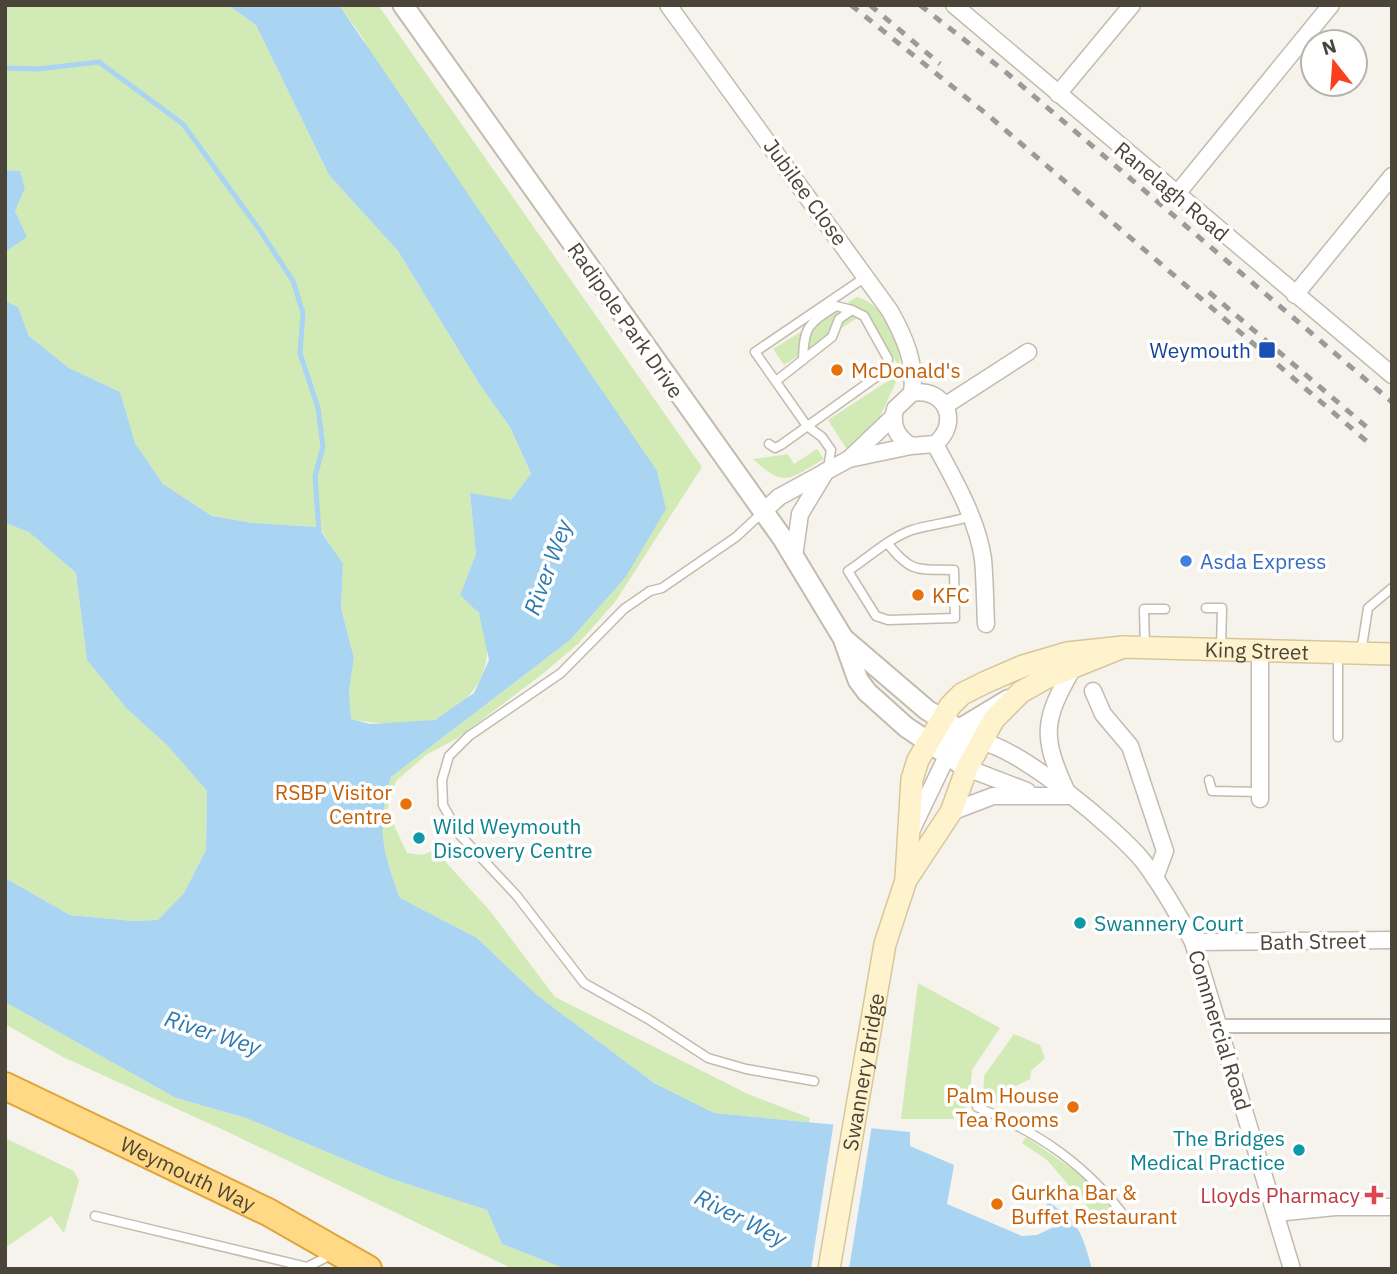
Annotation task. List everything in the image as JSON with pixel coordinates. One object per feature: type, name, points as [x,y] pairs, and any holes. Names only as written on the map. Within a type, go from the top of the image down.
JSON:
[{"type":"highway","name":"Weymouth Way","points":[[5,1086],[268,1212],[368,1269]]},
{"type":"main road","name":"King Street","points":[[949,724],[962,694],[1023,666],[1067,653],[1123,647],[1392,654]]},
{"type":"main road","name":"King Street","points":[[967,768],[994,719],[1021,692],[1123,647]]},
{"type":"main road","name":"Swannery Bridge","points":[[830,1269],[885,944],[906,880],[912,779],[926,742],[949,724]]},
{"type":"main road","name":"Swannery Bridge","points":[[906,880],[951,812],[967,768]]},
{"type":"street","name":"Radipole Park Drive","points":[[403,5],[763,512],[843,638]]},
{"type":"street","name":"Jubilee Close","points":[[668,5],[867,275],[902,332],[914,375],[912,393]]},
{"type":"street","name":"Ranelagh Road","points":[[954,5],[1175,195],[1392,375]]},
{"type":"street","points":[[1058,94],[1132,5]]},
{"type":"street","points":[[1175,195],[1331,5]]},
{"type":"street","points":[[1295,295],[1392,176]]},
{"type":"street","points":[[946,405],[1028,352]]},
{"type":"street","points":[[763,512],[779,497],[849,459],[934,444],[947,431],[949,414],[946,405],[931,393],[912,393],[899,402],[893,417],[849,459]]},
{"type":"street","points":[[893,417],[898,435],[911,446]]},
{"type":"street","points":[[934,444],[971,516],[982,558],[986,624]]},
{"type":"street","points":[[794,557],[800,514],[827,469]]},
{"type":"street","points":[[843,638],[858,680],[867,692],[926,742],[967,768],[1036,794]]},
{"type":"street","name":"Commercial Road","points":[[843,638],[949,724],[980,742],[1023,759],[1116,834],[1155,878],[1193,942],[1292,1269]]},
{"type":"street","points":[[1260,649],[1260,796]]},
{"type":"street","points":[[951,812],[993,796],[1068,796],[1048,753],[1048,735],[1050,716],[1073,668]]},
{"type":"street","points":[[1093,691],[1103,714],[1130,746],[1165,851],[1155,878]]},
{"type":"street","name":"King Street","points":[[949,724],[1021,692]]},
{"type":"street","points":[[947,756],[956,749],[980,742]]},
{"type":"street","name":"Swannery Bridge","points":[[910,834],[947,756]]},
{"type":"street","name":"Bath Street","points":[[1193,942],[1392,940]]},
{"type":"street","points":[[1220,1026],[1392,1027]]},
{"type":"street","points":[[1276,1213],[1356,1200],[1392,1208]]},
{"type":"lane","points":[[827,469],[832,460],[831,450],[822,437],[807,426],[755,352],[867,275]]},
{"type":"lane","points":[[769,444],[775,448],[888,366],[888,359],[875,331],[864,316],[836,306],[810,323],[804,335],[803,360]]},
{"type":"lane","points":[[776,381],[832,337],[839,319],[852,310]]},
{"type":"lane","points":[[763,512],[736,537],[662,588],[650,591],[624,609],[561,673],[465,740],[449,756],[442,780],[443,805],[459,834],[517,896],[584,983],[648,1019],[708,1058],[746,1069],[814,1081]]},
{"type":"lane","points":[[888,544],[903,564],[917,569],[954,570],[955,618],[888,620],[876,616],[848,571],[888,544],[912,530],[950,524],[971,516]]},
{"type":"lane","points":[[1361,653],[1368,608],[1392,588]]},
{"type":"lane","points":[[1145,648],[1144,609],[1165,608]]},
{"type":"lane","points":[[1206,608],[1222,608],[1221,649]]},
{"type":"lane","points":[[1338,652],[1338,737]]},
{"type":"lane","points":[[1209,780],[1212,792],[1260,796]]},
{"type":"lane","points":[[976,1107],[1014,1122],[1056,1149],[1090,1174],[1129,1221],[1140,1222]]},
{"type":"lane","points":[[95,1216],[307,1267],[339,1251]]},
{"type":"green space","points":[[5,5],[228,5],[256,25],[329,175],[398,251],[480,385],[510,427],[531,475],[511,500],[470,494],[476,554],[460,595],[479,614],[485,630],[486,662],[474,689],[451,711],[436,719],[418,723],[381,723],[351,719],[349,690],[354,658],[341,608],[343,565],[319,527],[253,523],[212,516],[163,484],[135,443],[120,392],[69,368],[29,336],[18,307],[5,301],[5,252],[27,237],[15,211],[25,188],[20,171],[5,170]]},
{"type":"green space","points":[[339,5],[378,5],[702,467],[615,602],[578,644],[456,739],[426,755],[396,781],[387,810],[407,853],[422,855],[435,850],[490,911],[555,997],[748,1094],[810,1118],[780,1269],[807,1122],[714,1113],[654,1083],[538,996],[477,938],[400,898],[394,881],[385,852],[382,825],[391,777],[570,640],[625,578],[363,38]]},
{"type":"green space","points":[[857,297],[875,307],[889,325],[898,347],[899,367],[875,327],[866,319],[857,318],[784,365],[773,349]]},
{"type":"green space","points":[[900,373],[873,432],[848,451],[828,420]]},
{"type":"green space","points":[[817,449],[824,459],[787,478],[773,474],[753,459],[788,454],[794,464]]},
{"type":"green space","points":[[5,523],[29,532],[76,573],[87,660],[126,708],[167,745],[207,791],[206,850],[184,893],[158,920],[133,921],[70,915],[5,878]]},
{"type":"green space","points":[[918,983],[1000,1028],[972,1070],[969,1105],[953,1119],[901,1119]]},
{"type":"green space","points":[[5,1002],[176,1098],[246,1118],[389,1178],[487,1210],[502,1244],[566,1269],[513,1269],[230,1133],[63,1057],[5,1024]]},
{"type":"green space","points":[[1014,1034],[1040,1045],[1045,1058],[1031,1071],[1030,1079],[1005,1091],[1010,1102],[988,1103],[983,1100],[984,1076]]},
{"type":"green space","points":[[1026,1137],[1091,1182],[1118,1218],[1093,1213],[1047,1160],[1022,1143]]},
{"type":"green space","points":[[5,1138],[74,1171],[79,1181],[64,1233],[51,1216],[5,1248]]},
{"type":"water","name":"River Wey","points":[[228,5],[339,5],[657,471],[666,509],[625,578],[570,640],[391,777],[386,795],[383,838],[400,898],[477,938],[538,996],[654,1083],[714,1113],[910,1132],[910,1146],[954,1165],[947,1204],[1022,1236],[1037,1235],[1054,1227],[1046,1201],[1066,1215],[1078,1229],[1092,1269],[566,1269],[502,1244],[487,1210],[389,1178],[246,1118],[176,1098],[5,1002],[5,878],[70,915],[133,921],[158,920],[184,893],[206,850],[207,791],[167,745],[126,708],[87,660],[76,573],[29,532],[5,523],[5,301],[18,307],[29,336],[69,368],[120,392],[135,443],[163,484],[212,516],[253,523],[318,527],[343,564],[341,608],[354,658],[349,690],[351,719],[370,724],[435,720],[474,693],[489,660],[479,613],[460,595],[476,554],[470,493],[511,500],[531,474],[510,427],[480,385],[398,251],[329,175],[256,25]]},
{"type":"water","points":[[5,170],[20,171],[25,188],[15,211],[27,237],[5,252]]},
{"type":"pier","points":[[834,1121],[872,1125],[849,1269],[811,1269]]},
{"type":"waterway","points":[[5,68],[38,69],[99,62],[183,124],[261,232],[293,281],[303,313],[300,353],[318,408],[323,447],[315,476],[319,533]]},
{"type":"railway","points":[[851,5],[989,116],[1371,445]]},
{"type":"railway","points":[[870,5],[940,64]]},
{"type":"railway","points":[[920,5],[1008,74],[1392,402]]},
{"type":"railway","points":[[1209,292],[1369,429]]},
{"type":"place","name":"Weymouth","points":[[1267,350]]},
{"type":"place","name":"McDonald's","points":[[837,370]]},
{"type":"place","name":"Asda Express","points":[[1186,561]]},
{"type":"place","name":"KFC","points":[[918,595]]},
{"type":"place","name":"RSBP Visitor Centre","points":[[406,804]]},
{"type":"place","name":"Wild Weymouth Discovery Centre","points":[[419,838]]},
{"type":"place","name":"Swannery Court","points":[[1080,923]]},
{"type":"place","name":"Palm House Tea Rooms","points":[[1073,1107]]},
{"type":"place","name":"The Bridges Medical Practice","points":[[1299,1150]]},
{"type":"place","name":"Lloyds Pharmacy","points":[[1374,1195]]},
{"type":"place","name":"Gurkha Bar & Buffet Restaurant","points":[[997,1204]]}]
